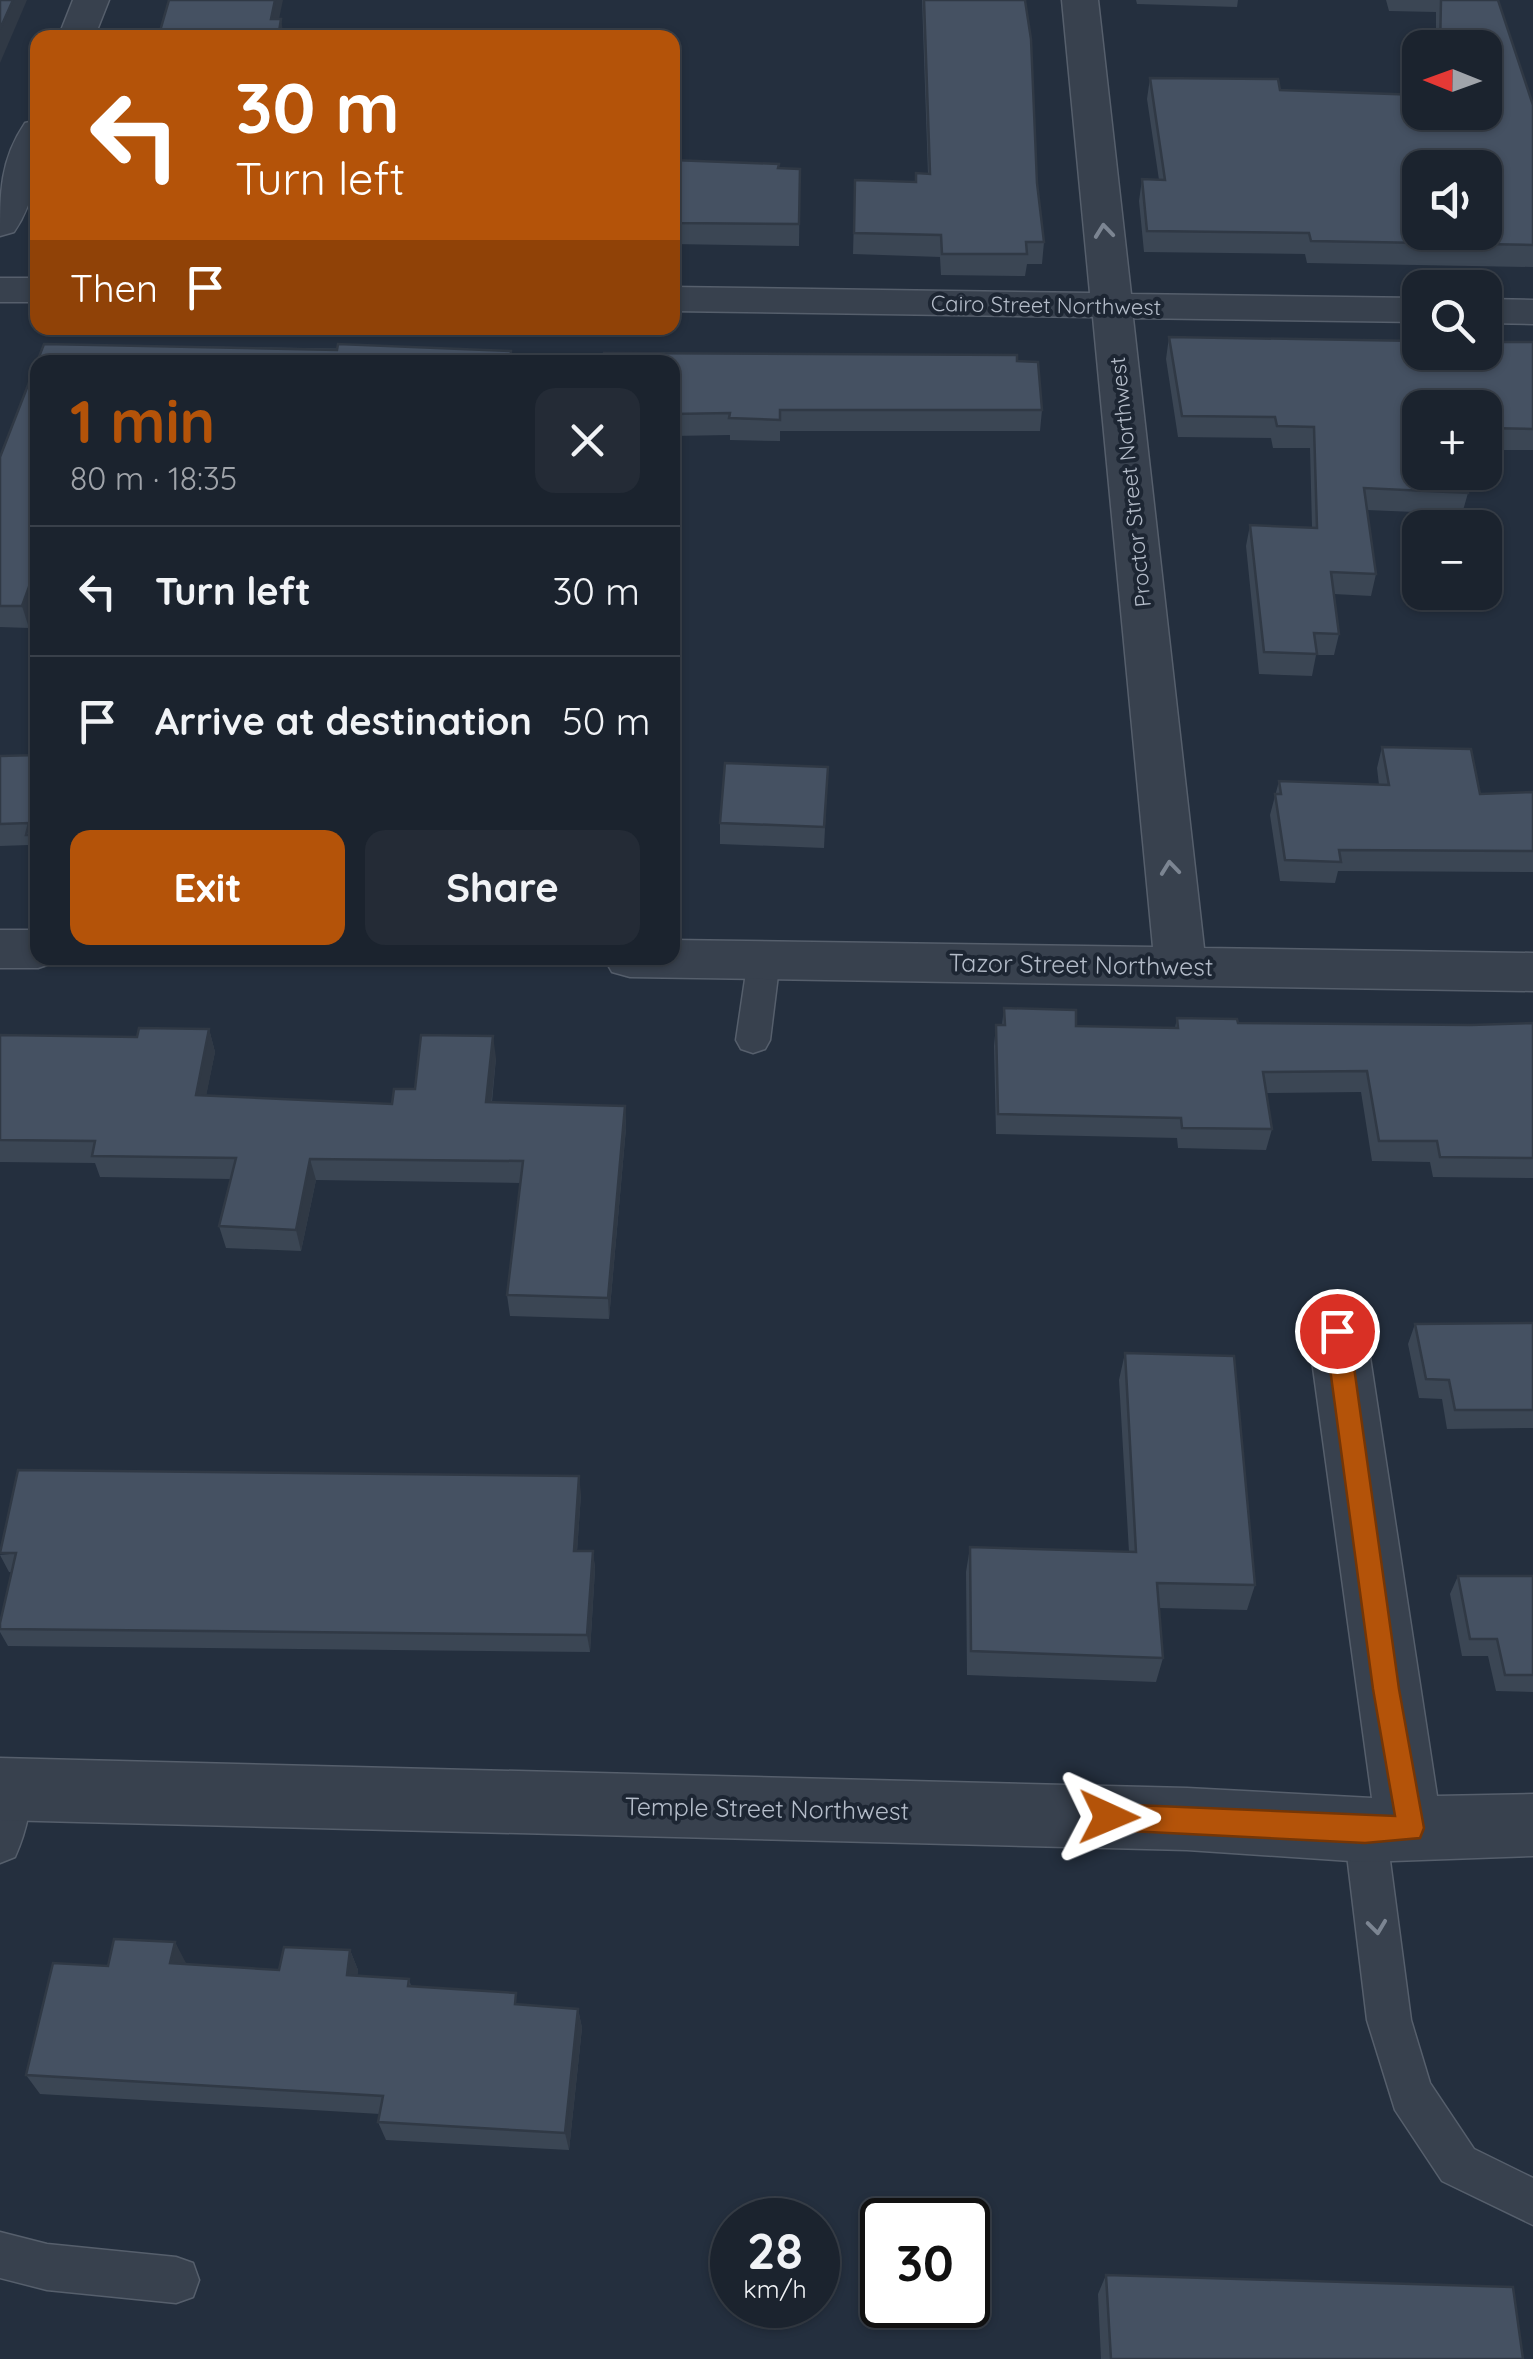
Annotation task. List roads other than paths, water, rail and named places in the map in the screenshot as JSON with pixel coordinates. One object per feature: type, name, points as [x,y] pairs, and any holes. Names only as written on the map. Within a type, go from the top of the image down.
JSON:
[{"type":"street","points":[[79,30],[91,0]]},
{"type":"street","name":"Proctor Street Northwest","points":[[1080,0],[1180,965]]},
{"type":"street","points":[[0,224],[30,151]]},
{"type":"street","points":[[0,290],[30,290]]},
{"type":"street","name":"Cairo Street Northwest","points":[[680,300],[1402,310]]},
{"type":"street","points":[[1502,311],[1533,312]]},
{"type":"street","points":[[0,948],[30,949]]},
{"type":"street","name":"Tazor Street Northwest","points":[[680,959],[1533,972]]},
{"type":"street","points":[[1337,1331],[1386,1689],[1388,1829]]},
{"type":"street","name":"Temple Street Northwest","points":[[4,1807],[1188,1819],[1388,1829],[1533,1826]]},
{"type":"lane","points":[[753,1040],[764,960]]},
{"type":"lane","points":[[1388,1829],[1389,2020],[1411,2094],[1458,2165],[1533,2202]]},
{"type":"lane","points":[[0,2254],[47,2267],[176,2280]]}]
